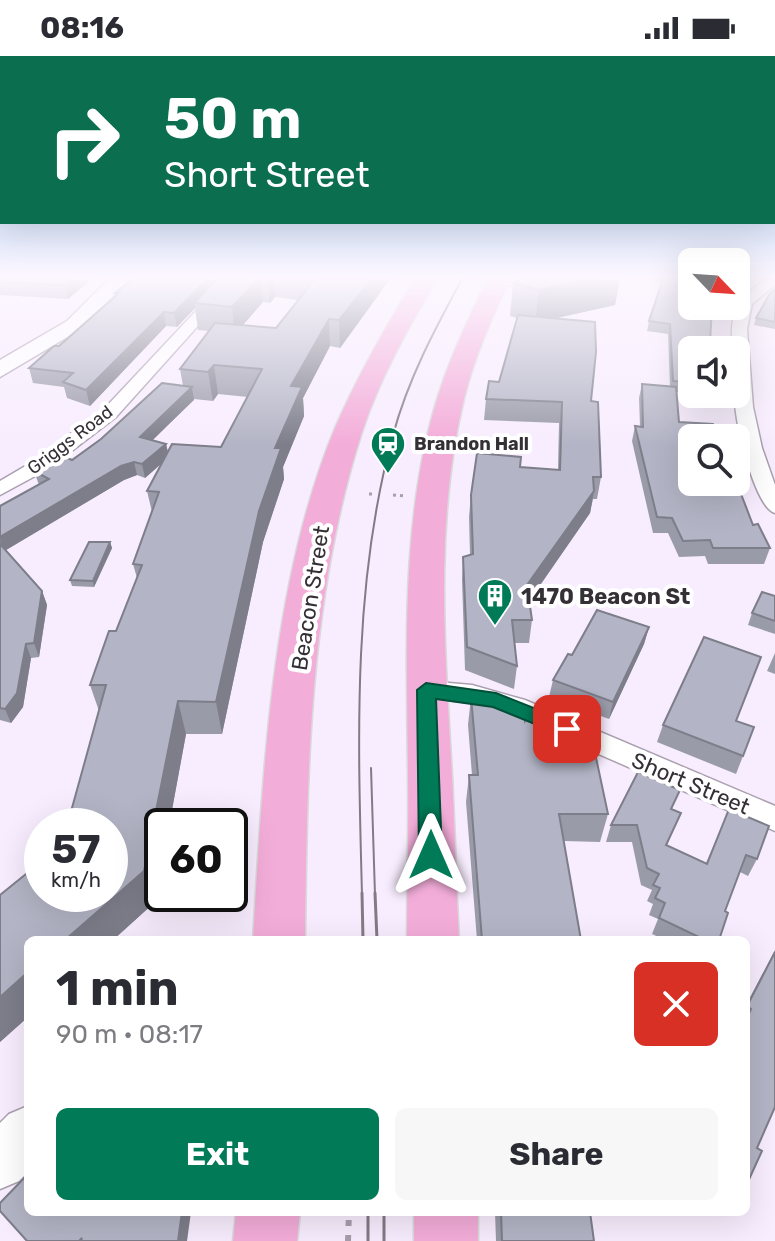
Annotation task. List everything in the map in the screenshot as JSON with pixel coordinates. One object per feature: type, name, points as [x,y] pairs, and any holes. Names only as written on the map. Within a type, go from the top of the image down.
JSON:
[{"type":"main road","points":[[6,362],[57,334]]},
{"type":"main road","points":[[0,379],[52,350],[69,334]]},
{"type":"main road","name":"Beacon Street","points":[[279,936],[299,660],[324,511],[342,447],[366,383],[392,334]]},
{"type":"main road","points":[[433,936],[425,569],[437,449],[464,351],[472,334]]},
{"type":"main road","points":[[0,1162],[24,1137]]},
{"type":"main road","points":[[265,1241],[268,1216]]},
{"type":"main road","points":[[446,1216],[446,1241]]},
{"type":"street","name":"Griggs Road","points":[[0,489],[41,465],[110,413],[182,334]]},
{"type":"street","points":[[740,334],[740,391],[768,493],[775,507]]},
{"type":"street","name":"Short Street","points":[[426,690],[472,694],[516,707],[775,819]]},
{"type":"path","points":[[369,494],[375,494]]},
{"type":"path","points":[[393,495],[399,496]]},
{"type":"path","points":[[348,1241],[349,1216]]},
{"type":"building","points":[[72,334],[142,334],[86,390],[63,382],[73,373],[29,368],[54,346],[59,346]]},
{"type":"building","points":[[206,334],[320,334],[291,386],[302,387],[275,448],[281,448],[259,511],[216,702],[178,701],[157,808],[144,808],[144,871],[128,885],[128,808],[72,808],[106,685],[90,685],[109,631],[116,631],[142,565],[133,564],[159,492],[147,491],[172,444],[221,447],[262,369],[214,365],[208,372],[180,369]]},
{"type":"building","points":[[513,334],[595,334],[591,401],[598,402],[601,477],[593,477],[594,491],[527,585],[532,620],[512,620],[517,666],[467,647],[463,557],[473,554],[471,495],[477,453],[521,457],[520,467],[560,470],[562,402],[486,399],[489,381],[499,382]]},
{"type":"building","points":[[671,334],[710,334],[678,336],[678,381],[673,381]]},
{"type":"building","points":[[162,383],[192,387],[140,437],[166,444],[142,464],[134,462],[121,466],[0,537],[0,506],[49,479],[34,471],[63,456],[72,460],[101,439]]},
{"type":"building","points":[[642,384],[676,387],[679,422],[713,424],[678,424],[678,496],[742,496],[753,525],[758,524],[770,548],[713,548],[710,540],[683,541],[672,518],[657,517],[635,426],[643,427]]},
{"type":"building","points":[[89,542],[110,542],[93,581],[70,580]]},
{"type":"building","points":[[0,544],[42,591],[34,643],[26,644],[17,693],[5,709],[0,708]]},
{"type":"building","points":[[762,592],[775,596],[775,621],[752,613]]},
{"type":"building","points":[[597,610],[649,627],[613,702],[553,680],[568,654],[572,655]]},
{"type":"building","points":[[704,637],[761,657],[736,721],[754,727],[743,756],[663,725]]},
{"type":"building","points":[[471,697],[505,697],[523,705],[525,721],[532,709],[591,734],[608,814],[559,814],[580,936],[482,936],[469,775],[478,775]]},
{"type":"building","points":[[638,772],[680,790],[671,809],[681,813],[666,845],[707,864],[729,809],[769,826],[757,859],[746,855],[725,911],[728,913],[720,936],[697,936],[659,918],[665,903],[655,898],[660,888],[653,885],[659,874],[647,868],[637,825],[611,825]]},
{"type":"building","points":[[24,876],[24,912],[97,912],[70,936],[24,936],[24,976],[0,997],[0,895]]},
{"type":"building","points":[[775,952],[775,1107],[757,1148],[762,1151],[750,1177],[751,1009],[750,1000]]},
{"type":"building","points":[[24,1178],[24,1216],[181,1216],[178,1241],[81,1241],[82,1238],[79,1241],[27,1241],[0,1211],[0,1203]]},
{"type":"building","points":[[501,1216],[591,1216],[594,1241],[502,1241]]},
{"type":"tram line","points":[[362,895],[359,721],[370,548],[399,414],[433,334]]},
{"type":"tram line","points":[[371,768],[375,895]]},
{"type":"tram line","points":[[362,893],[363,936]]},
{"type":"tram line","points":[[375,893],[377,936]]},
{"type":"tram line","points":[[368,1216],[368,1241]]},
{"type":"tram line","points":[[384,1216],[384,1241]]},
{"type":"place","name":"Brandon Hall","points":[[388,475]]},
{"type":"place","name":"1470 Beacon St","points":[[495,627]]},
{"type":"route","points":[[431,855],[426,690],[452,691],[496,700],[567,729]]}]
